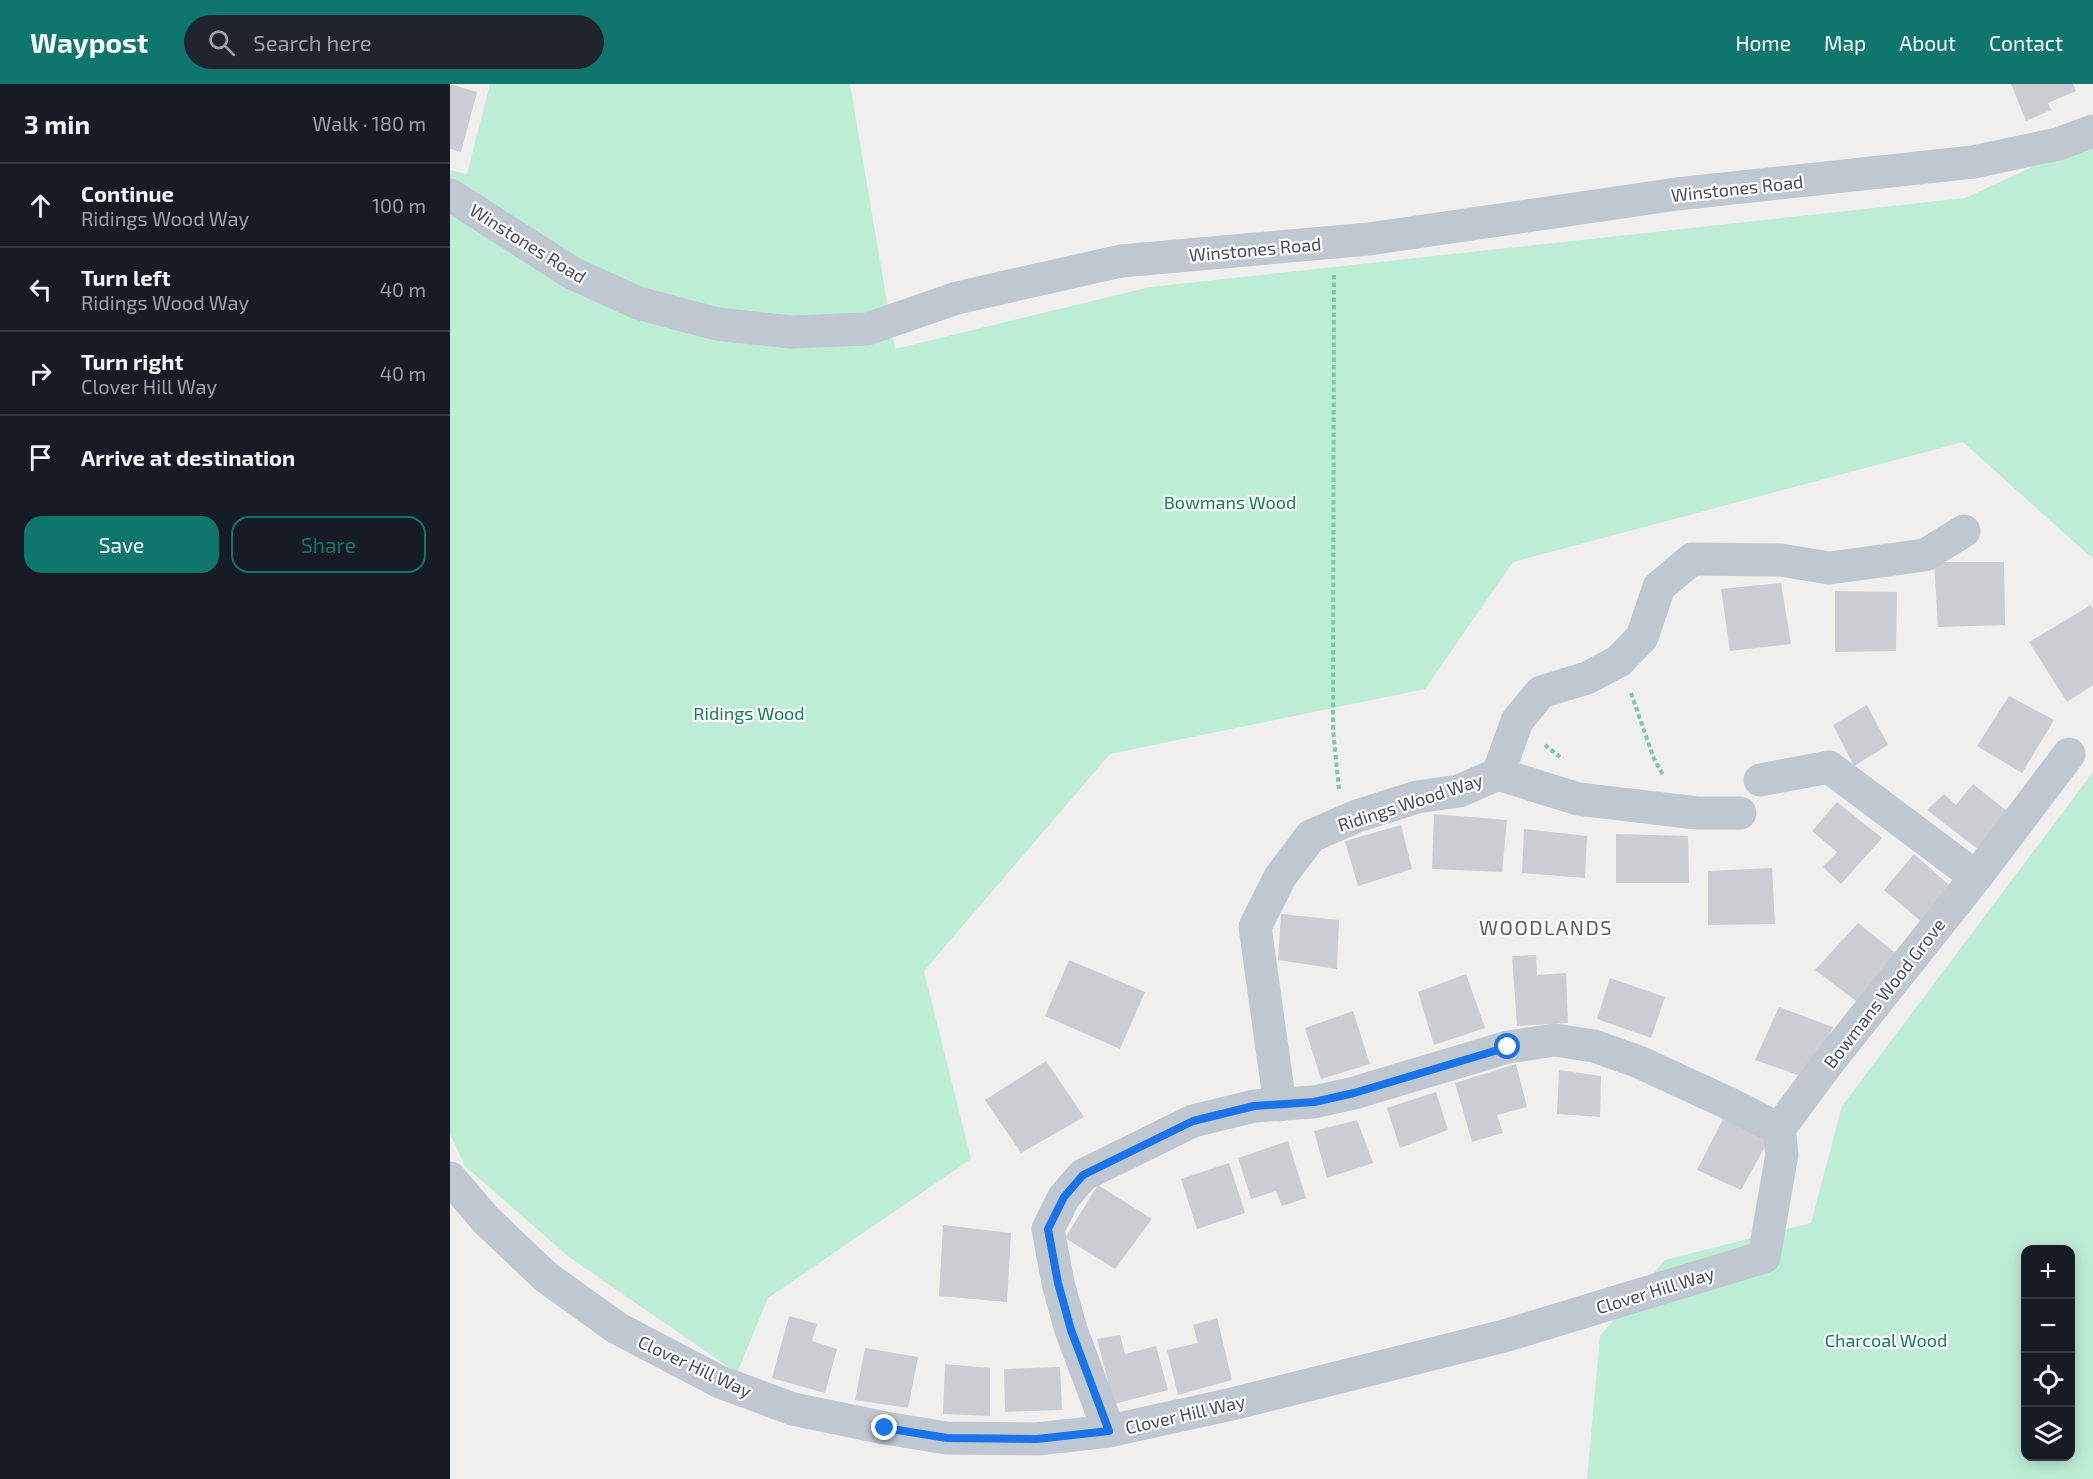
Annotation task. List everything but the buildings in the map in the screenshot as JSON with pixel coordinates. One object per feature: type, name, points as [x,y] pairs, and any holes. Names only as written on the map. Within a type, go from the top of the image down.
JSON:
[{"type":"street","name":"Winstones Road","points":[[450,195],[572,273],[638,303],[717,324],[791,332],[867,329],[957,298],[1121,261],[1369,238],[1677,194],[1973,162],[2058,144],[2093,131]]},
{"type":"street","name":"Ridings Wood Way","points":[[1280,1105],[1255,927],[1280,877],[1311,836],[1357,816],[1417,797],[1459,790],[1498,774],[1517,721],[1541,692],[1587,678],[1619,661],[1642,637],[1659,587],[1692,559],[1781,560],[1829,568],[1925,555],[1964,531]]},
{"type":"street","name":"Bowmans Wood Grove","points":[[1779,1129],[2069,754]]},
{"type":"street","points":[[1760,780],[1829,767],[1976,877]]},
{"type":"street","points":[[1498,774],[1578,800],[1697,813],[1740,813]]},
{"type":"street","points":[[1109,1431],[1071,1330],[1058,1283],[1048,1229],[1064,1197],[1083,1175],[1193,1121],[1254,1106],[1314,1102],[1354,1093],[1508,1047],[1555,1040],[1594,1046],[1640,1062],[1779,1129]]},
{"type":"street","name":"Clover Hill Way","points":[[450,1178],[486,1220],[546,1277],[617,1328],[720,1382],[793,1409],[885,1428],[947,1438],[1037,1439],[1109,1431],[1232,1404],[1504,1336],[1764,1257],[1782,1154],[1779,1129]]},
{"type":"path","points":[[1335,241],[1333,730],[1342,822]]},
{"type":"path","points":[[1619,661],[1654,759],[1669,783]]},
{"type":"green space","name":"Ridings Wood","points":[[490,84],[850,84],[895,349],[1150,287],[1965,198],[2093,139],[2093,559],[1963,442],[1513,562],[1425,689],[1110,754],[924,971],[971,1159],[768,1298],[737,1373],[569,1257],[465,1166],[450,1134],[450,170],[467,174]]},
{"type":"green space","name":"Charcoal Wood","points":[[2093,772],[2093,1479],[1587,1479],[1600,1336],[1665,1260],[1811,1223],[1842,1106]]},
{"type":"district","name":"WOODLANDS","points":[[1546,927]]},
{"type":"route","points":[[885,1428],[947,1438],[1037,1439],[1109,1431],[1071,1330],[1058,1283],[1048,1229],[1064,1197],[1083,1175],[1193,1121],[1254,1106],[1314,1102],[1354,1093],[1508,1047]]},
{"type":"park label","name":"Bowmans Wood","points":[[1230,502]]}]
